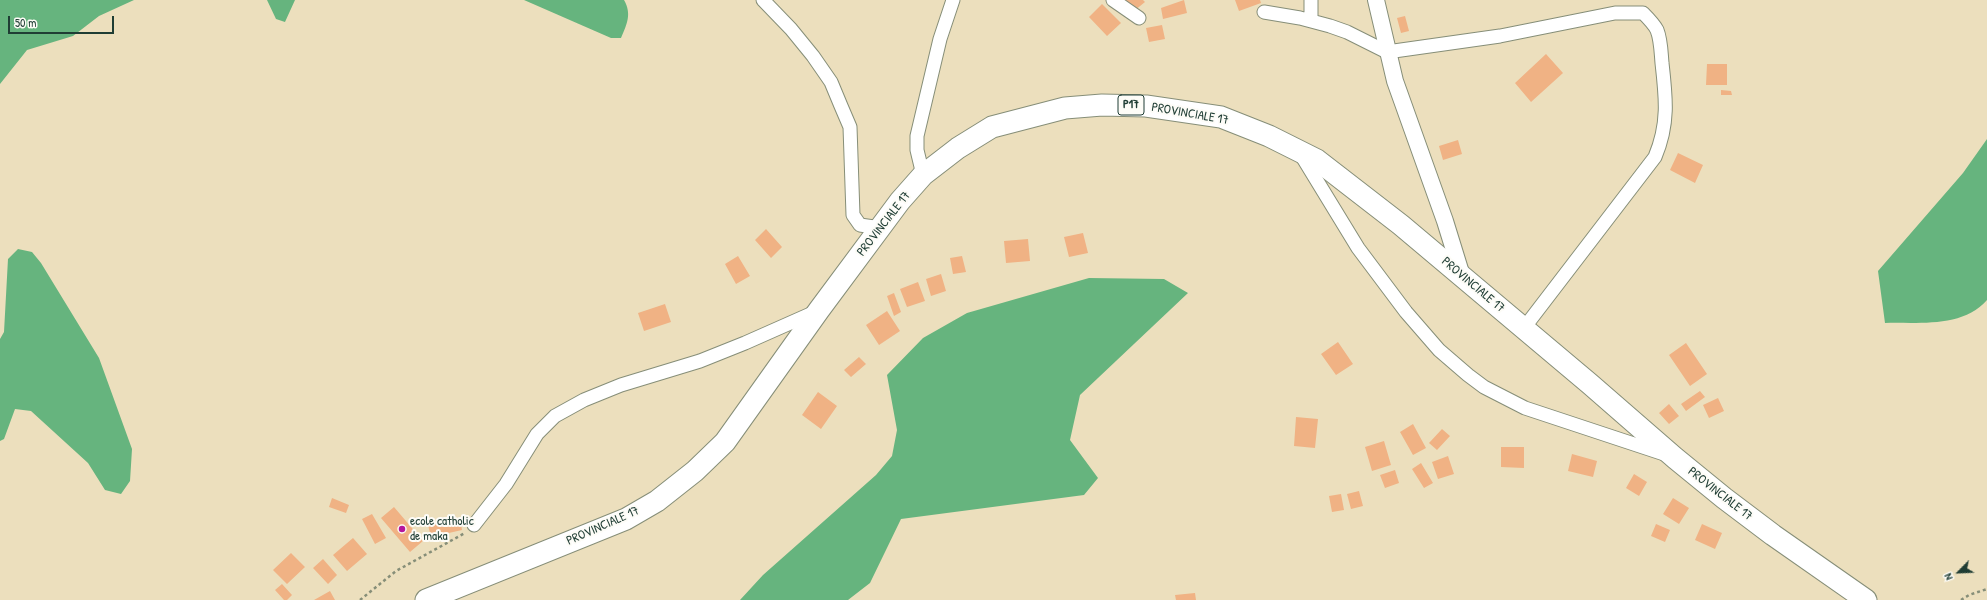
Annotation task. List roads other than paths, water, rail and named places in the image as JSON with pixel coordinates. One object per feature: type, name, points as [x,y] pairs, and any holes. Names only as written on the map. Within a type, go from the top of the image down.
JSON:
[{"type":"main road","name":"PROVINCIALE 17","points":[[426,600],[626,519],[657,501],[695,471],[724,442],[819,310],[923,175],[958,148],[992,127],[1065,108],[1102,104],[1146,106],[1221,117],[1297,149],[1337,173],[1524,328],[1675,458],[1773,535],[1866,600]]},
{"type":"street","points":[[763,0],[791,29],[831,82],[850,127],[852,215],[860,225],[882,228]]},
{"type":"street","points":[[923,175],[916,150],[917,136],[940,39],[953,0]]},
{"type":"street","points":[[1113,0],[1139,18]]},
{"type":"street","points":[[1311,0],[1311,21]]},
{"type":"street","points":[[1376,0],[1395,81],[1445,221],[1462,276]]},
{"type":"street","points":[[1264,12],[1311,21],[1347,32],[1387,52],[1500,36],[1616,13],[1643,13],[1656,29],[1659,38],[1666,108],[1664,131],[1655,157],[1524,328]]},
{"type":"street","points":[[1297,149],[1358,248],[1406,312],[1435,344],[1468,375],[1484,387],[1525,408],[1675,458]]},
{"type":"street","points":[[474,525],[506,484],[537,434],[555,416],[584,400],[621,385],[713,356],[767,334],[819,310]]},
{"type":"place","name":"ecole catholic de maka","points":[[402,529]]}]
